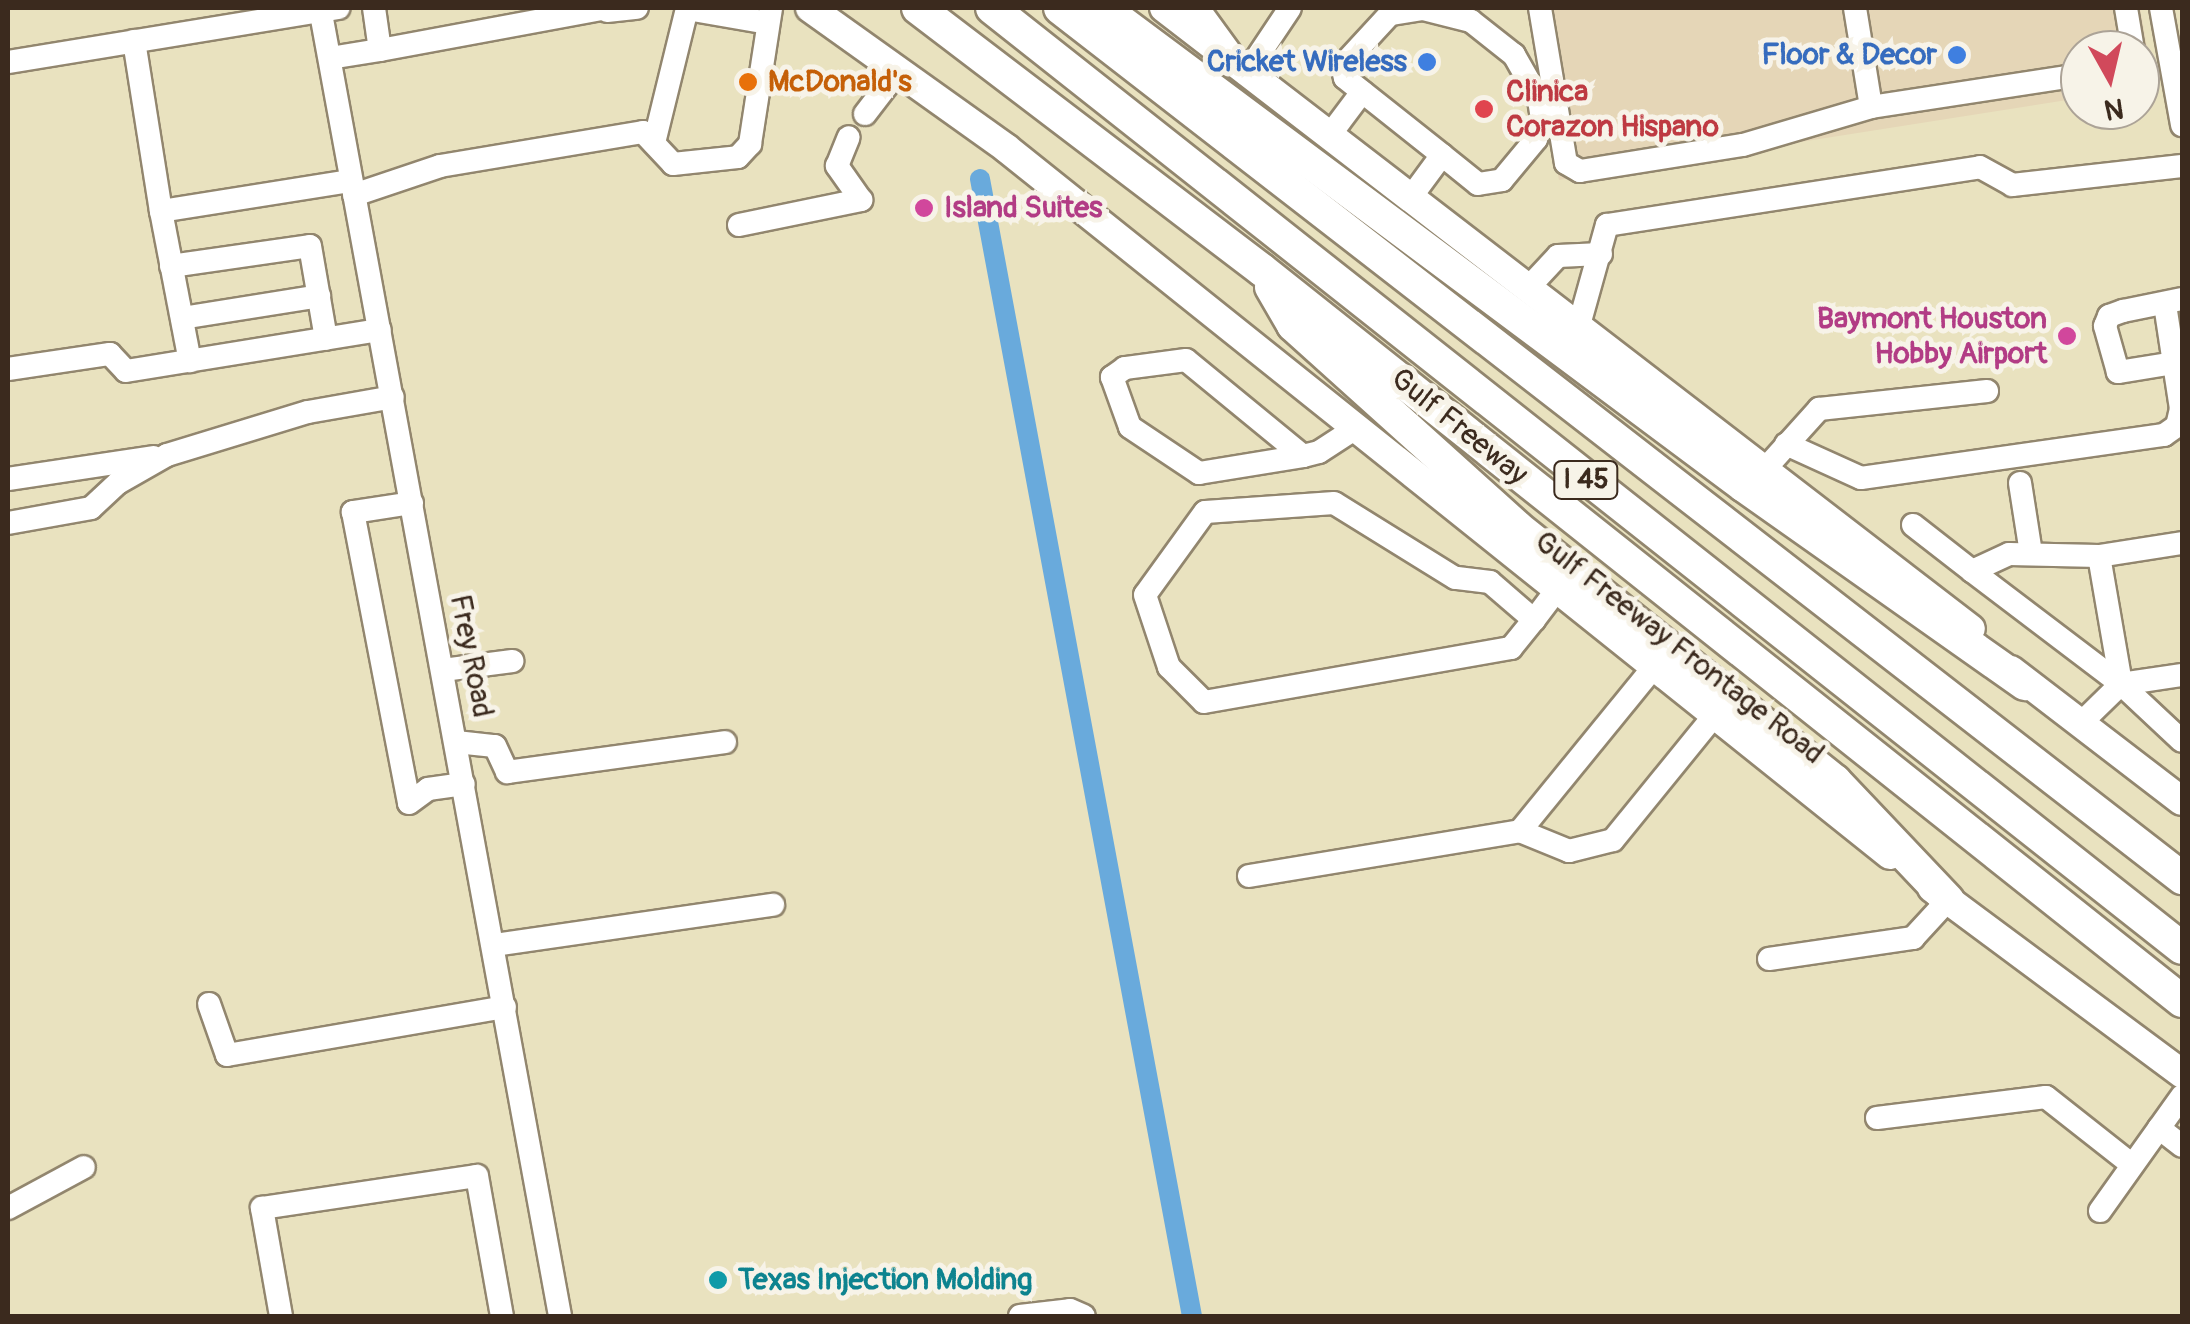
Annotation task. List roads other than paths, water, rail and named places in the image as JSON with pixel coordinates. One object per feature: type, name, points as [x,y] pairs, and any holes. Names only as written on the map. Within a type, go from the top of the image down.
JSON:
[{"type":"highway","name":"Gulf Freeway","points":[[918,8],[1262,270],[2182,1001]]},
{"type":"highway","name":"Gulf Freeway","points":[[992,8],[2182,948]]},
{"type":"highway","name":"I 45","points":[[1060,8],[2182,878]]},
{"type":"highway","points":[[1103,8],[1760,498],[2025,684]]},
{"type":"highway","points":[[1262,270],[1293,325],[1517,527],[1835,780],[1948,900]]},
{"type":"main road","name":"Gulf Freeway Frontage Road","points":[[810,8],[1006,148],[1356,428],[1554,593],[1948,900],[2182,1074]]},
{"type":"main road","points":[[1164,8],[1968,626],[2025,684],[2182,801]]},
{"type":"street","points":[[374,8],[380,50]]},
{"type":"street","points":[[330,58],[607,9],[637,8]]},
{"type":"street","points":[[160,211],[352,188],[440,166],[644,132],[673,164],[738,157],[750,144],[769,15],[682,8],[654,143]]},
{"type":"street","points":[[1198,8],[1246,74],[1290,8]]},
{"type":"street","points":[[1540,8],[1566,163],[1580,171],[1743,146],[1871,107],[2060,78]]},
{"type":"street","points":[[1855,8],[1871,107]]},
{"type":"street","points":[[2160,8],[2182,125]]},
{"type":"street","points":[[8,62],[327,9]]},
{"type":"street","name":"Frey Road","points":[[327,9],[330,58],[352,188],[560,1316]]},
{"type":"street","points":[[1423,9],[1471,21],[1514,55],[1539,100],[1536,139],[1502,180],[1478,184],[1442,155],[1362,92],[1342,66],[1390,14],[1423,9]]},
{"type":"street","points":[[134,41],[160,211],[190,361]]},
{"type":"street","points":[[865,114],[898,71]]},
{"type":"street","points":[[1329,136],[1362,92]]},
{"type":"street","points":[[739,225],[861,200],[837,166],[848,137]]},
{"type":"street","points":[[1411,197],[1442,155]]},
{"type":"street","points":[[1578,325],[1607,225],[1980,168],[2012,185],[2182,166]]},
{"type":"street","points":[[172,266],[310,246],[326,339]]},
{"type":"street","points":[[1530,287],[1558,256],[1601,254]]},
{"type":"street","points":[[182,318],[319,296]]},
{"type":"street","points":[[1786,444],[1860,478],[2164,436],[2181,419],[2174,363],[2174,302],[2109,316],[2108,346],[2118,372],[2174,363]]},
{"type":"street","points":[[8,369],[110,354],[126,372],[380,330]]},
{"type":"street","points":[[1303,456],[1186,360],[1125,368],[1112,378],[1130,426],[1199,473],[1303,456],[1356,428]]},
{"type":"street","points":[[1765,468],[1819,409],[1988,391]]},
{"type":"street","points":[[8,479],[167,455],[308,412],[393,397]]},
{"type":"street","points":[[8,522],[91,508],[118,483],[167,455]]},
{"type":"street","points":[[2020,483],[2031,553]]},
{"type":"street","points":[[1534,620],[1490,582],[1455,578],[1334,502],[1205,512],[1145,594],[1169,667],[1204,702],[1511,648],[1534,620],[1554,593]]},
{"type":"street","points":[[412,503],[353,512],[410,802],[428,790],[464,784]]},
{"type":"street","points":[[1913,525],[2122,684],[2182,741]]},
{"type":"street","points":[[1972,570],[1993,556],[2099,556],[2182,543]]},
{"type":"street","points":[[2099,556],[2122,684]]},
{"type":"street","points":[[443,670],[512,661]]},
{"type":"street","points":[[1520,831],[1652,669]]},
{"type":"street","points":[[2080,724],[2122,684],[2182,675]]},
{"type":"street","points":[[1249,876],[1520,831],[1570,851],[1614,840],[1713,717]]},
{"type":"street","points":[[456,742],[495,746],[507,772],[725,742]]},
{"type":"street","points":[[1769,959],[1912,938],[1948,900]]},
{"type":"street","points":[[494,945],[773,905]]},
{"type":"street","points":[[209,1004],[227,1055],[505,1006]]},
{"type":"street","points":[[2100,1211],[2182,1096]]},
{"type":"street","points":[[1877,1118],[2046,1098],[2131,1164]]},
{"type":"street","points":[[2159,1128],[2182,1146]]},
{"type":"street","points":[[8,1208],[84,1167]]},
{"type":"street","points":[[281,1316],[262,1208],[477,1176],[502,1316]]},
{"type":"street","points":[[1020,1316],[1070,1310],[1084,1316]]},
{"type":"waterway","points":[[980,179],[1192,1316]]},
{"type":"place","name":"Floor & Decor","points":[[1957,55]]},
{"type":"place","name":"Cricket Wireless","points":[[1427,62]]},
{"type":"place","name":"McDonald's","points":[[748,82]]},
{"type":"place","name":"Clinica Corazon Hispano","points":[[1484,109]]},
{"type":"place","name":"Island Suites","points":[[924,208]]},
{"type":"place","name":"Baymont Houston Hobby Airport","points":[[2067,336]]},
{"type":"place","name":"Texas Injection Molding","points":[[718,1280]]}]
